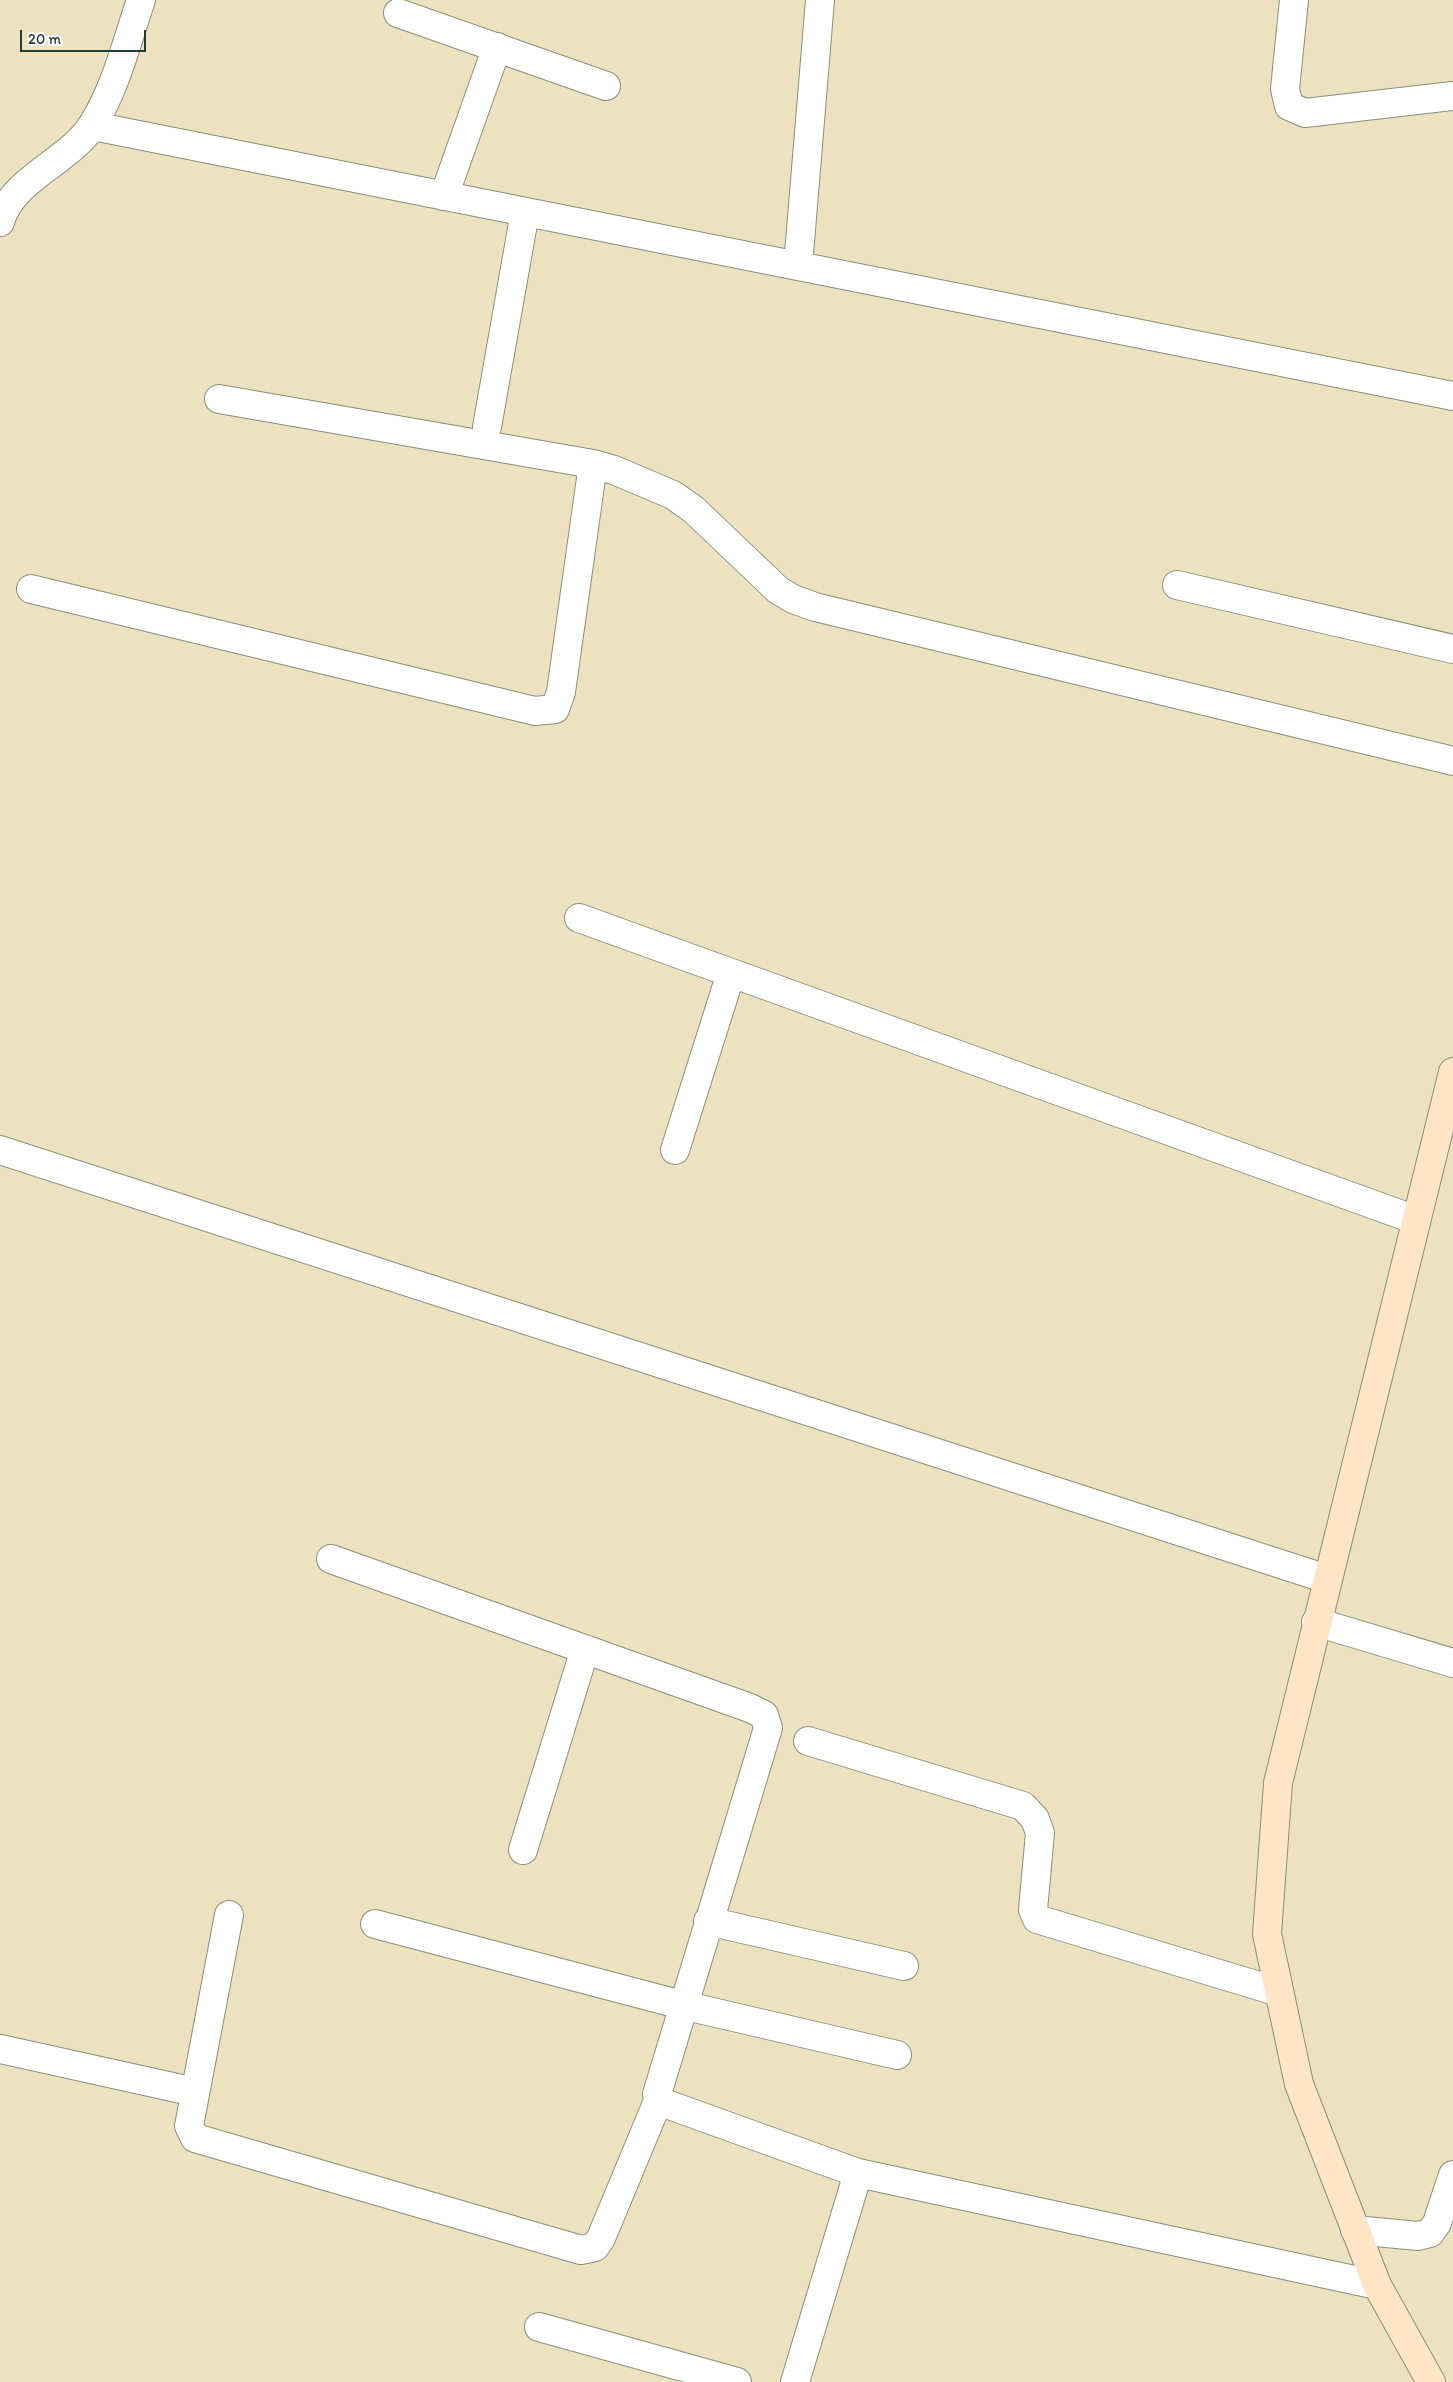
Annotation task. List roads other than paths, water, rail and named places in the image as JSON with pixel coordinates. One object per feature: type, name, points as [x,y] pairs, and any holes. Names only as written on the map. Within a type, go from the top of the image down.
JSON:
[{"type":"street","points":[[0,222],[14,196],[93,126],[107,97],[142,0]]},
{"type":"street","points":[[798,266],[820,0]]},
{"type":"street","points":[[1294,0],[1285,89],[1289,106],[1305,113],[1453,96]]},
{"type":"street","points":[[398,13],[606,86]]},
{"type":"street","points":[[444,196],[497,47]]},
{"type":"street","points":[[93,126],[1453,396]]},
{"type":"street","points":[[487,427],[525,212]]},
{"type":"street","points":[[219,399],[594,464],[614,470],[673,495],[694,510],[778,590],[793,599],[815,607],[1453,762]]},
{"type":"street","points":[[31,589],[535,711],[555,709],[561,692],[594,464]]},
{"type":"street","points":[[1176,585],[1453,649]]},
{"type":"street","points":[[579,918],[1416,1220]]},
{"type":"street","points":[[675,1150],[731,973]]},
{"type":"street","points":[[1431,2382],[1377,2285],[1299,2084],[1267,1934],[1278,1783],[1316,1622],[1453,1072]]},
{"type":"street","points":[[0,1150],[1327,1579]]},
{"type":"street","points":[[229,1915],[189,2126],[195,2138],[582,2250],[595,2247],[601,2238],[658,2101],[657,2094],[682,2005],[768,1728],[764,1716],[750,1708],[331,1559]]},
{"type":"street","points":[[1316,1622],[1453,1663]]},
{"type":"street","points":[[524,1850],[585,1649]]},
{"type":"street","points":[[808,1741],[1023,1806],[1035,1819],[1040,1833],[1033,1910],[1037,1918],[1279,1992]]},
{"type":"street","points":[[708,1921],[904,1966]]},
{"type":"street","points":[[375,1924],[682,2005],[897,2055]]},
{"type":"street","points":[[0,2049],[195,2092]]},
{"type":"street","points":[[658,2101],[858,2173],[1377,2285]]},
{"type":"street","points":[[795,2382],[858,2173]]},
{"type":"street","points":[[1355,2230],[1418,2236],[1430,2233],[1437,2223],[1453,2175]]},
{"type":"street","points":[[539,2327],[738,2382]]}]
